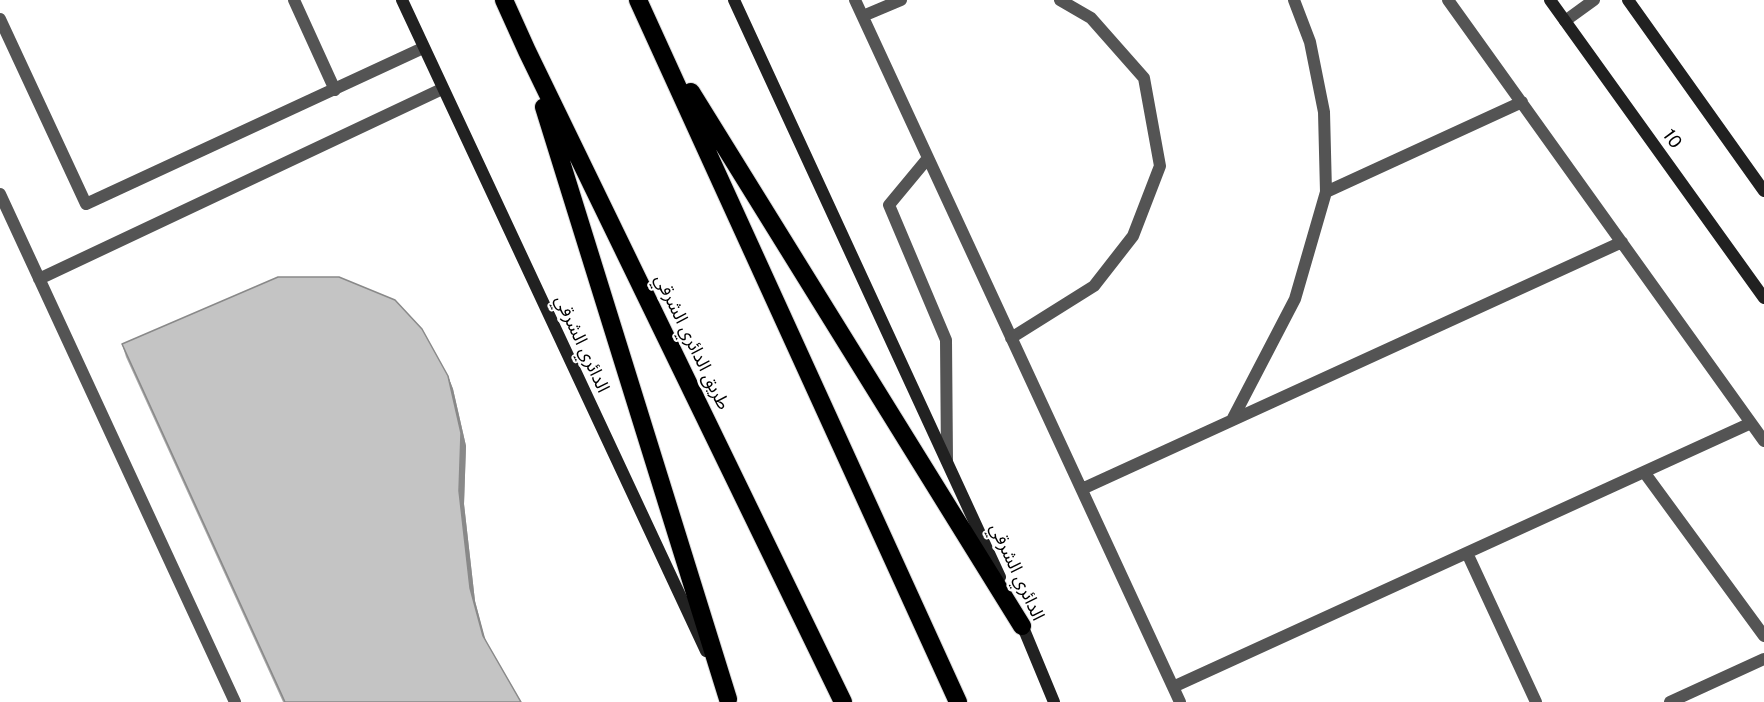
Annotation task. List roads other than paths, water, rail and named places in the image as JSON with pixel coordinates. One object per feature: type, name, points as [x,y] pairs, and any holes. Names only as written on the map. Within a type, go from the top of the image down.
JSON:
[{"type":"highway","name":"طريق الدائري الشرقي","points":[[504,0],[843,702]]},
{"type":"highway","points":[[638,0],[958,702]]},
{"type":"highway","points":[[651,27],[1022,626]]},
{"type":"highway","points":[[527,51],[729,700]]},
{"type":"street","points":[[294,0],[335,90]]},
{"type":"street","name":"الدائري الشرقي","points":[[402,0],[729,700]]},
{"type":"street","name":"الدائري الشرقي","points":[[734,0],[1022,626],[1054,702]]},
{"type":"street","points":[[855,0],[1180,702]]},
{"type":"street","points":[[863,16],[901,0]]},
{"type":"street","points":[[1011,338],[1094,286],[1132,236],[1160,166],[1144,78],[1091,18],[1060,0]]},
{"type":"street","points":[[1232,420],[1295,299],[1326,192],[1324,112],[1310,42],[1294,0]]},
{"type":"street","points":[[1448,0],[1764,441]]},
{"type":"street","name":"10","points":[[1550,0],[1764,298]]},
{"type":"street","points":[[1565,21],[1594,0]]},
{"type":"street","points":[[1628,0],[1764,191]]},
{"type":"street","points":[[0,19],[86,204],[423,48]]},
{"type":"street","points":[[39,279],[442,89]]},
{"type":"street","points":[[1326,192],[1522,102]]},
{"type":"street","points":[[928,158],[889,206],[946,340],[947,463]]},
{"type":"street","points":[[0,194],[236,702]]},
{"type":"street","points":[[1082,489],[1622,242]]},
{"type":"street","points":[[1173,687],[1751,423]]},
{"type":"street","points":[[1644,472],[1764,636]]},
{"type":"street","points":[[1467,553],[1536,702]]},
{"type":"street","points":[[1670,702],[1764,659]]}]
